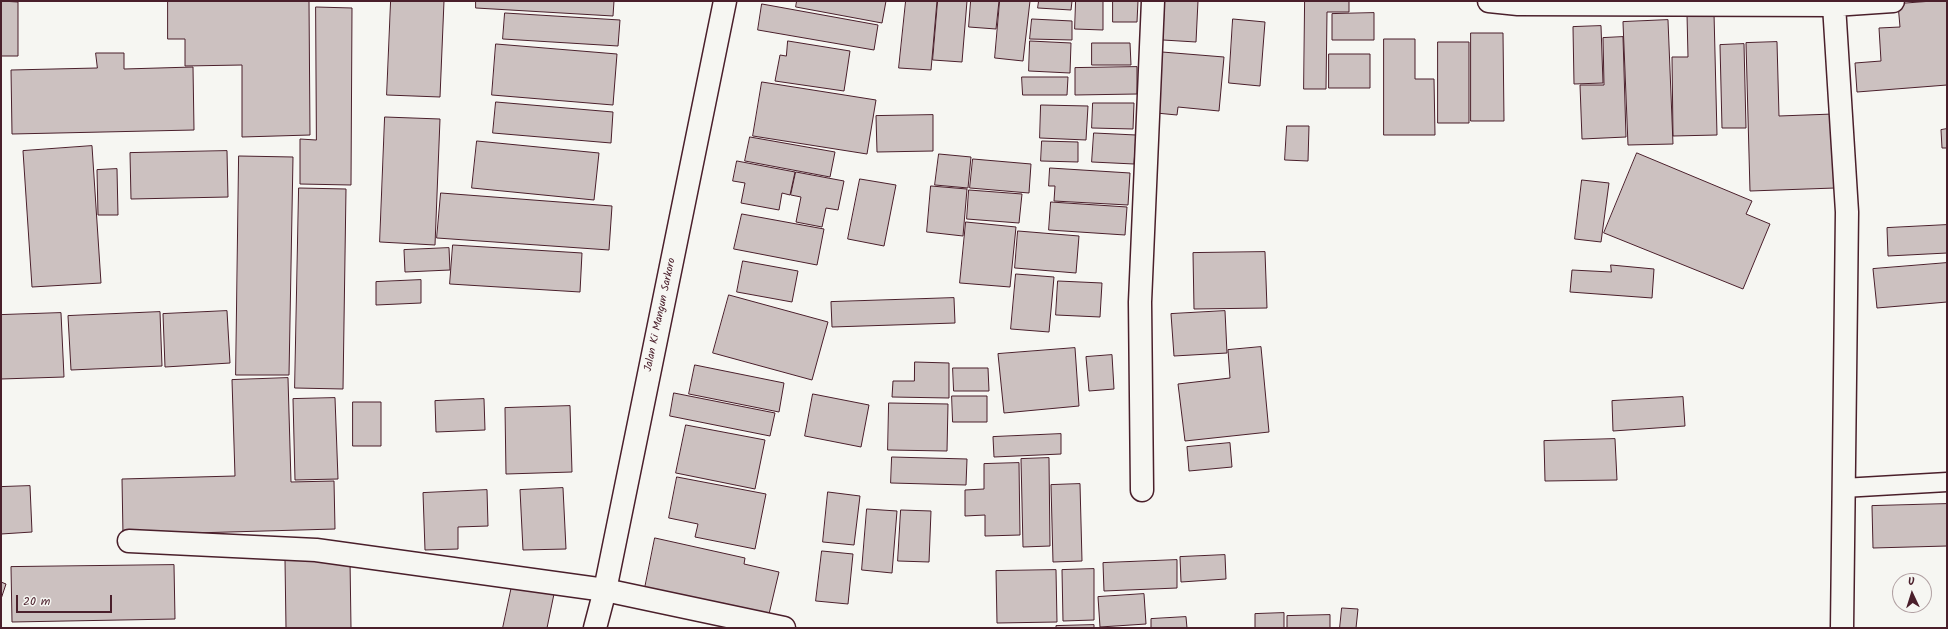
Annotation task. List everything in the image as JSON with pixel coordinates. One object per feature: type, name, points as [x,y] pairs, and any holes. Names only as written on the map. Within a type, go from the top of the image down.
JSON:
[{"type":"street","name":"Jalan Ki Mangun Sarkoro","points":[[595,628],[605,590],[725,1]]},
{"type":"street","points":[[1142,490],[1140,302],[1153,1]]},
{"type":"street","points":[[1489,1],[1518,4],[1834,3],[1894,1]]},
{"type":"street","points":[[1834,3],[1847,212],[1842,628]]},
{"type":"street","points":[[129,541],[316,550],[605,590],[784,628]]},
{"type":"lane","points":[[1843,488],[1947,482]]},
{"type":"building","points":[[1,1],[18,2],[18,56],[1,56]]},
{"type":"building","points":[[168,1],[309,1],[310,135],[242,137],[242,65],[185,66],[185,39],[168,39]]},
{"type":"building","points":[[391,1],[444,1],[440,97],[387,95]]},
{"type":"building","points":[[476,1],[614,1],[613,16],[476,8]]},
{"type":"building","points":[[797,1],[886,1],[882,23],[796,7]]},
{"type":"building","points":[[906,1],[937,1],[931,70],[899,68]]},
{"type":"building","points":[[938,1],[967,1],[962,62],[933,60]]},
{"type":"building","points":[[971,1],[999,1],[996,29],[969,27]]},
{"type":"building","points":[[1000,1],[1030,1],[1023,61],[995,58]]},
{"type":"building","points":[[1039,1],[1072,1],[1071,10],[1038,8]]},
{"type":"building","points":[[1076,1],[1103,1],[1103,30],[1075,29]]},
{"type":"building","points":[[1113,1],[1138,1],[1137,22],[1113,22]]},
{"type":"building","points":[[1165,1],[1198,1],[1196,42],[1163,40]]},
{"type":"building","points":[[1305,1],[1349,1],[1349,12],[1327,12],[1326,89],[1304,89]]},
{"type":"building","points":[[1947,1],[1947,85],[1857,92],[1855,63],[1881,61],[1879,28],[1900,27],[1898,4]]},
{"type":"building","points":[[762,4],[878,25],[874,50],[758,30]]},
{"type":"building","points":[[316,7],[352,8],[351,185],[300,184],[300,139],[316,140]]},
{"type":"building","points":[[505,13],[620,20],[618,46],[503,39]]},
{"type":"building","points":[[1374,13],[1374,40],[1332,40],[1332,14]]},
{"type":"building","points":[[1714,13],[1717,135],[1673,136],[1672,57],[1688,57],[1687,14]]},
{"type":"building","points":[[1032,19],[1072,21],[1072,40],[1030,39]]},
{"type":"building","points":[[1233,19],[1265,22],[1260,86],[1229,83]]},
{"type":"building","points":[[1668,20],[1673,144],[1628,145],[1623,22]]},
{"type":"building","points":[[1601,26],[1603,83],[1574,84],[1573,27]]},
{"type":"building","points":[[1471,33],[1503,33],[1504,121],[1471,121]]},
{"type":"building","points":[[1623,37],[1626,137],[1582,139],[1580,85],[1604,85],[1603,38]]},
{"type":"building","points":[[1384,39],[1415,39],[1415,79],[1434,79],[1435,135],[1384,135]]},
{"type":"building","points":[[788,41],[850,51],[844,91],[775,81],[780,55],[786,56]]},
{"type":"building","points":[[1030,41],[1071,43],[1070,73],[1029,71]]},
{"type":"building","points":[[1438,42],[1469,42],[1469,123],[1438,123]]},
{"type":"building","points":[[1777,42],[1779,116],[1833,114],[1835,188],[1750,191],[1746,43]]},
{"type":"building","points":[[1092,43],[1130,43],[1131,65],[1092,65]]},
{"type":"building","points":[[496,44],[617,54],[613,105],[492,95]]},
{"type":"building","points":[[1744,44],[1746,128],[1722,128],[1720,45]]},
{"type":"building","points":[[1162,52],[1224,57],[1219,111],[1178,107],[1177,115],[1156,113]]},
{"type":"building","points":[[96,53],[124,53],[124,69],[193,67],[194,130],[12,134],[11,70],[97,68]]},
{"type":"building","points":[[1329,54],[1370,54],[1370,88],[1329,88]]},
{"type":"building","points":[[1137,67],[1137,94],[1075,95],[1075,68]]},
{"type":"building","points":[[1022,77],[1068,77],[1067,95],[1023,95]]},
{"type":"building","points":[[762,82],[876,100],[867,154],[753,136]]},
{"type":"building","points":[[496,102],[613,112],[611,143],[493,133]]},
{"type":"building","points":[[1093,103],[1134,103],[1133,129],[1092,128]]},
{"type":"building","points":[[1041,105],[1088,106],[1086,140],[1040,138]]},
{"type":"building","points":[[933,115],[933,151],[877,152],[876,116]]},
{"type":"building","points":[[385,117],[440,119],[435,245],[380,242]]},
{"type":"building","points":[[1287,126],[1309,126],[1308,161],[1285,160]]},
{"type":"building","points":[[1947,129],[1947,148],[1942,148],[1941,130]]},
{"type":"building","points":[[1094,133],[1136,135],[1134,164],[1092,162]]},
{"type":"building","points":[[750,137],[835,152],[830,177],[745,161]]},
{"type":"building","points":[[477,141],[599,153],[594,200],[472,188]]},
{"type":"building","points":[[1042,141],[1078,142],[1078,162],[1041,161]]},
{"type":"building","points":[[92,146],[101,283],[32,287],[23,151]]},
{"type":"building","points":[[227,151],[228,197],[131,199],[130,153]]},
{"type":"building","points":[[1637,153],[1752,201],[1746,214],[1770,224],[1743,289],[1604,233]]},
{"type":"building","points":[[939,154],[971,157],[968,188],[935,185]]},
{"type":"building","points":[[239,156],[293,157],[289,375],[236,375]]},
{"type":"building","points":[[973,159],[1031,164],[1029,193],[970,188]]},
{"type":"building","points":[[737,161],[795,172],[790,195],[782,193],[779,210],[741,203],[745,183],[733,181]]},
{"type":"building","points":[[1050,168],[1130,173],[1128,205],[1054,201],[1055,186],[1049,186]]},
{"type":"building","points":[[117,169],[118,215],[98,215],[97,170]]},
{"type":"building","points":[[796,172],[844,181],[838,210],[826,208],[822,227],[796,222],[801,197],[791,195]]},
{"type":"building","points":[[860,179],[896,185],[884,246],[848,239]]},
{"type":"building","points":[[1582,180],[1609,183],[1601,242],[1575,239]]},
{"type":"building","points":[[931,186],[967,189],[963,236],[927,232]]},
{"type":"building","points":[[299,188],[346,189],[343,389],[295,388]]},
{"type":"building","points":[[969,190],[1022,194],[1019,223],[967,219]]},
{"type":"building","points":[[441,193],[612,206],[609,250],[437,238]]},
{"type":"building","points":[[1051,202],[1127,207],[1125,235],[1049,230]]},
{"type":"building","points":[[742,214],[824,229],[817,265],[734,249]]},
{"type":"building","points":[[966,222],[1016,227],[1010,287],[960,283]]},
{"type":"building","points":[[1947,225],[1947,253],[1888,256],[1887,228]]},
{"type":"building","points":[[1018,231],[1079,236],[1076,273],[1015,268]]},
{"type":"building","points":[[453,245],[582,253],[580,292],[450,284]]},
{"type":"building","points":[[449,248],[450,270],[405,272],[404,250]]},
{"type":"building","points":[[1265,252],[1267,308],[1194,309],[1193,253]]},
{"type":"building","points":[[743,261],[798,271],[792,302],[737,292]]},
{"type":"building","points":[[1947,263],[1947,302],[1877,308],[1873,269]]},
{"type":"building","points":[[1611,265],[1654,269],[1652,298],[1570,292],[1572,270],[1611,272]]},
{"type":"building","points":[[1016,274],[1054,277],[1049,332],[1011,329]]},
{"type":"building","points":[[421,280],[421,303],[376,305],[376,282]]},
{"type":"building","points":[[1058,281],[1102,283],[1100,317],[1056,315]]},
{"type":"building","points":[[729,295],[828,322],[812,380],[713,353]]},
{"type":"building","points":[[954,298],[955,323],[832,327],[831,302]]},
{"type":"building","points":[[227,311],[230,363],[165,367],[163,314]]},
{"type":"building","points":[[1225,311],[1227,353],[1174,356],[1171,314]]},
{"type":"building","points":[[160,312],[162,366],[71,370],[68,316]]},
{"type":"building","points":[[61,313],[64,377],[1,379],[1,315]]},
{"type":"building","points":[[1261,347],[1269,432],[1185,441],[1178,384],[1230,378],[1228,350]]},
{"type":"building","points":[[1075,348],[1079,406],[1004,413],[998,354]]},
{"type":"building","points":[[1112,355],[1114,389],[1089,391],[1086,357]]},
{"type":"building","points":[[915,362],[949,363],[949,398],[892,397],[893,381],[914,381]]},
{"type":"building","points":[[695,365],[784,383],[779,412],[689,394]]},
{"type":"building","points":[[953,368],[988,368],[989,391],[954,391]]},
{"type":"building","points":[[288,378],[291,482],[334,481],[335,529],[123,535],[122,479],[235,476],[232,380]]},
{"type":"building","points":[[674,393],[775,413],[770,436],[670,416]]},
{"type":"building","points":[[813,394],[869,405],[861,447],[805,436]]},
{"type":"building","points":[[952,396],[987,396],[987,422],[953,422]]},
{"type":"building","points":[[1683,397],[1685,426],[1613,431],[1612,401]]},
{"type":"building","points":[[335,398],[338,479],[295,480],[293,399]]},
{"type":"building","points":[[484,399],[485,430],[436,432],[435,401]]},
{"type":"building","points":[[353,402],[381,402],[381,446],[353,446]]},
{"type":"building","points":[[889,403],[948,404],[947,451],[888,450]]},
{"type":"building","points":[[570,406],[572,472],[506,474],[505,408]]},
{"type":"building","points":[[686,425],[765,440],[755,489],[676,473]]},
{"type":"building","points":[[1061,434],[1061,454],[994,457],[993,437]]},
{"type":"building","points":[[1615,439],[1617,480],[1545,481],[1544,441]]},
{"type":"building","points":[[1230,443],[1232,467],[1189,471],[1187,447]]},
{"type":"building","points":[[892,457],[967,459],[966,485],[891,483]]},
{"type":"building","points":[[1049,458],[1050,546],[1023,547],[1021,459]]},
{"type":"building","points":[[1019,463],[1020,535],[985,536],[985,515],[965,516],[965,490],[984,489],[984,464]]},
{"type":"building","points":[[677,477],[766,494],[755,549],[695,537],[698,524],[669,518]]},
{"type":"building","points":[[1080,484],[1082,561],[1053,562],[1051,485]]},
{"type":"building","points":[[30,486],[32,532],[1,534],[1,487]]},
{"type":"building","points":[[563,488],[566,549],[523,550],[520,490]]},
{"type":"building","points":[[487,490],[488,526],[458,527],[458,549],[425,550],[423,493]]},
{"type":"building","points":[[828,492],[860,496],[854,545],[823,542]]},
{"type":"building","points":[[1947,504],[1947,546],[1873,548],[1872,506]]},
{"type":"building","points":[[867,509],[897,511],[892,573],[862,570]]},
{"type":"building","points":[[901,510],[931,511],[929,562],[898,561]]},
{"type":"building","points":[[655,538],[745,558],[744,564],[779,572],[769,614],[645,588]]},
{"type":"building","points":[[822,551],[853,554],[848,604],[816,601]]},
{"type":"building","points":[[1225,555],[1226,579],[1181,582],[1180,557]]},
{"type":"building","points":[[350,559],[351,628],[286,628],[285,560]]},
{"type":"building","points":[[1177,560],[1177,588],[1104,591],[1103,563]]},
{"type":"building","points":[[174,565],[175,619],[12,622],[11,567]]},
{"type":"building","points":[[1094,569],[1094,620],[1063,621],[1062,570]]},
{"type":"building","points":[[1056,570],[1057,622],[997,623],[996,571]]},
{"type":"building","points":[[513,581],[555,589],[547,628],[503,628]]},
{"type":"building","points":[[1,582],[6,584],[1,599]]},
{"type":"building","points":[[1144,594],[1146,624],[1100,627],[1098,597]]},
{"type":"building","points":[[1342,608],[1358,609],[1356,628],[1340,628]]},
{"type":"building","points":[[1284,613],[1284,628],[1255,628],[1255,614]]},
{"type":"building","points":[[1330,615],[1330,628],[1287,628],[1287,616]]},
{"type":"building","points":[[1186,617],[1187,628],[1151,628],[1151,619]]},
{"type":"building","points":[[1094,625],[1094,628],[1056,628],[1056,626]]}]
